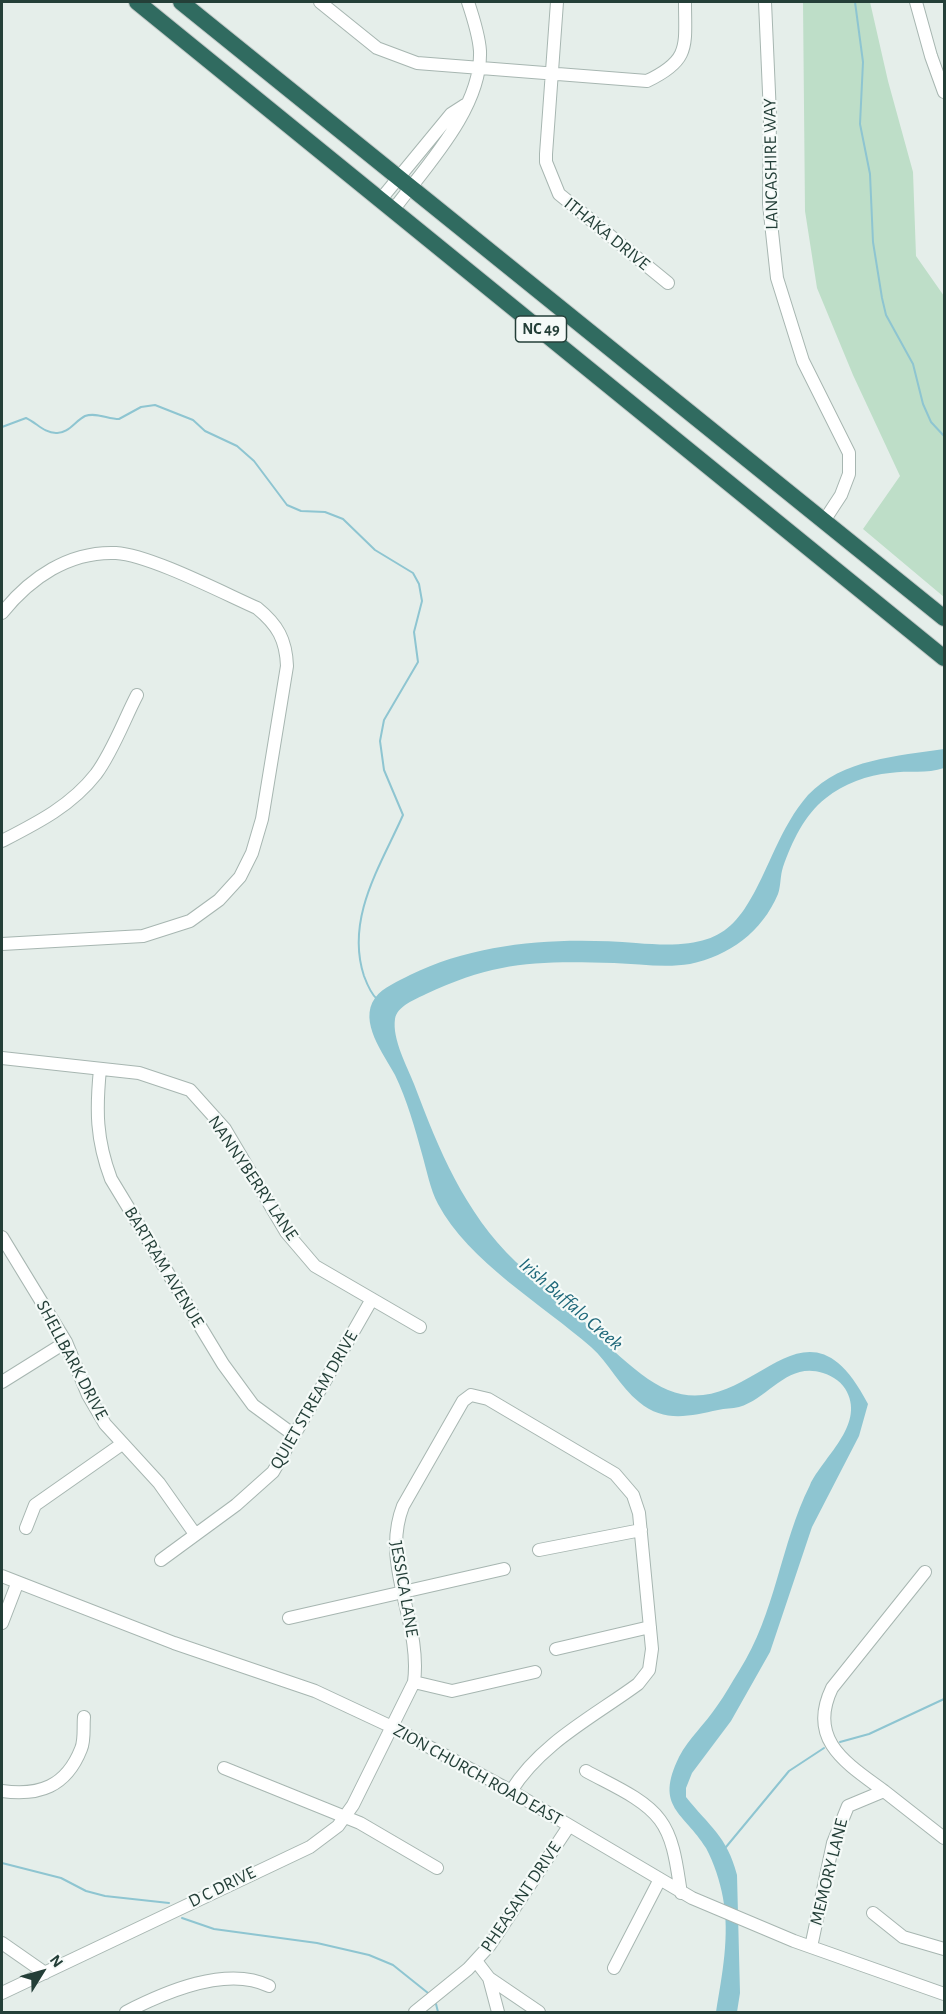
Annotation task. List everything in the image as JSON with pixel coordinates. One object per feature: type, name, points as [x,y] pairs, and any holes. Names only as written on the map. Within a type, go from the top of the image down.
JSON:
[{"type":"highway","name":"NC 49","points":[[137,2],[945,658]]},
{"type":"highway","name":"NC 49","points":[[181,2],[945,618]]},
{"type":"street","points":[[320,2],[377,48],[417,63],[647,81],[669,70],[682,55],[685,46],[685,2]]},
{"type":"street","points":[[387,204],[404,182],[456,127],[465,105],[478,68],[480,50],[468,2]]},
{"type":"street","name":"ITHAKA DRIVE","points":[[557,2],[554,73],[546,162],[559,194],[668,283]]},
{"type":"street","name":"LANCASHIRE WAY","points":[[765,2],[770,115],[769,204],[777,278],[803,362],[849,453],[849,474],[841,495],[824,521]]},
{"type":"street","points":[[916,2],[943,86]]},
{"type":"street","points":[[2,613],[32,581],[56,566],[86,556],[117,553],[147,561],[257,608],[272,621],[281,634],[286,647],[287,666],[262,819],[252,853],[240,877],[219,900],[190,921],[143,936],[2,944]]},
{"type":"street","points":[[2,841],[37,823],[82,790],[97,771],[136,695]]},
{"type":"street","name":"NANNYBERRY LANE","points":[[2,1058],[139,1073],[190,1090],[225,1129],[286,1232],[315,1266],[420,1327]]},
{"type":"street","name":"BARTRAM AVENUE","points":[[100,1069],[96,1111],[101,1152],[111,1179],[223,1364],[253,1406],[294,1436]]},
{"type":"street","name":"SHELLBARK DRIVE","points":[[2,1237],[66,1342],[88,1395],[105,1424],[159,1483],[195,1534]]},
{"type":"street","name":"QUIET STREAM DRIVE","points":[[161,1560],[236,1505],[273,1472],[372,1299]]},
{"type":"street","points":[[2,1382],[66,1342]]},
{"type":"street","name":"JESSICA LANE","points":[[392,1727],[414,1682],[417,1659],[394,1535],[396,1524],[403,1506],[463,1401],[471,1395],[488,1399],[615,1474],[633,1495],[639,1513],[640,1530]]},
{"type":"street","points":[[26,1528],[35,1505],[122,1444]]},
{"type":"street","points":[[511,1791],[525,1770],[549,1747],[638,1684],[652,1662],[640,1530],[539,1550]]},
{"type":"street","points":[[289,1618],[504,1569]]},
{"type":"street","points":[[925,1572],[831,1688],[824,1705],[823,1727],[833,1746],[884,1791],[945,1838]]},
{"type":"street","name":"ZION CHURCH ROAD EAST","points":[[2,1576],[17,1584],[174,1643],[315,1691],[392,1727],[511,1791],[686,1896],[795,1941],[945,1994]]},
{"type":"street","points":[[2,1623],[17,1584]]},
{"type":"street","points":[[556,1649],[650,1627]]},
{"type":"street","points":[[414,1682],[452,1691],[535,1672]]},
{"type":"street","points":[[2,1791],[24,1794],[39,1792],[67,1772],[82,1748],[84,1717]]},
{"type":"street","name":"D C DRIVE","points":[[2,1993],[310,1847],[332,1831],[345,1817],[392,1727]]},
{"type":"street","points":[[224,1768],[345,1817],[378,1833],[437,1868]]},
{"type":"street","points":[[586,1771],[651,1811],[661,1821],[674,1853],[686,1896]]},
{"type":"street","name":"MEMORY LANE","points":[[811,1947],[842,1816],[848,1806],[884,1791]]},
{"type":"street","name":"PHEASANT DRIVE","points":[[415,2013],[476,1961],[490,1946],[569,1826]]},
{"type":"street","points":[[614,1968],[659,1881]]},
{"type":"street","points":[[873,1913],[903,1937],[945,1949]]},
{"type":"street","points":[[2,1942],[45,1972]]},
{"type":"street","points":[[476,1961],[489,1978],[538,2013]]},
{"type":"street","points":[[126,2013],[159,1997],[221,1979],[242,1977],[269,1986]]},
{"type":"street","points":[[489,1978],[498,2013]]},
{"type":"green space","points":[[803,2],[870,2],[888,81],[913,172],[916,256],[944,296],[944,597],[863,529],[900,476],[853,375],[817,288],[805,211]]},
{"type":"water","points":[[944,749],[944,768],[890,773],[865,778],[840,788],[818,805],[805,821],[790,848],[782,870],[778,894],[763,920],[743,940],[718,955],[681,965],[562,962],[496,969],[451,983],[417,998],[399,1010],[395,1019],[396,1035],[401,1052],[433,1133],[467,1201],[498,1243],[516,1262],[559,1296],[627,1363],[668,1390],[698,1395],[726,1389],[798,1353],[821,1354],[844,1369],[868,1404],[859,1436],[812,1527],[770,1652],[731,1721],[692,1773],[686,1788],[686,1797],[723,1841],[737,1875],[740,1993],[737,2012],[716,2012],[723,1970],[726,1927],[723,1898],[712,1860],[706,1848],[681,1817],[671,1799],[672,1774],[683,1750],[720,1702],[751,1649],[770,1602],[800,1508],[816,1474],[846,1429],[851,1405],[847,1392],[834,1378],[811,1371],[789,1376],[760,1396],[736,1408],[677,1416],[658,1413],[639,1402],[591,1347],[487,1263],[451,1225],[433,1192],[407,1104],[395,1075],[374,1038],[369,1017],[375,998],[391,985],[436,964],[492,948],[579,941],[692,943],[711,938],[727,929],[740,916],[794,814],[808,795],[822,783],[854,766],[890,757]]},
{"type":"waterway","points":[[855,2],[863,62],[860,124],[870,174],[873,242],[882,298],[886,315],[913,364],[923,404],[931,422],[944,436]]},
{"type":"waterway","points":[[2,427],[26,418],[52,433],[60,433],[85,416],[119,419],[141,407],[155,405],[193,420],[205,431],[237,446],[254,461],[287,505],[301,511],[325,512],[343,519],[375,550],[413,573],[419,584],[422,601],[414,632],[418,662],[384,720],[380,741],[384,770],[403,815],[368,893],[359,933],[359,954],[364,976],[377,999]]},
{"type":"waterway","points":[[840,1742],[869,1734],[944,1699]]},
{"type":"waterway","points":[[726,1847],[789,1771],[824,1748]]},
{"type":"waterway","points":[[2,1863],[61,1878],[86,1891],[105,1896],[169,1903]]},
{"type":"waterway","points":[[182,1918],[214,1929],[317,1943],[369,1955],[393,1965],[428,1993]]},
{"type":"waterway","points":[[436,2004],[438,2012]]},
{"type":"water label","name":"Irish Buffalo Creek","points":[[571,1304]]}]
